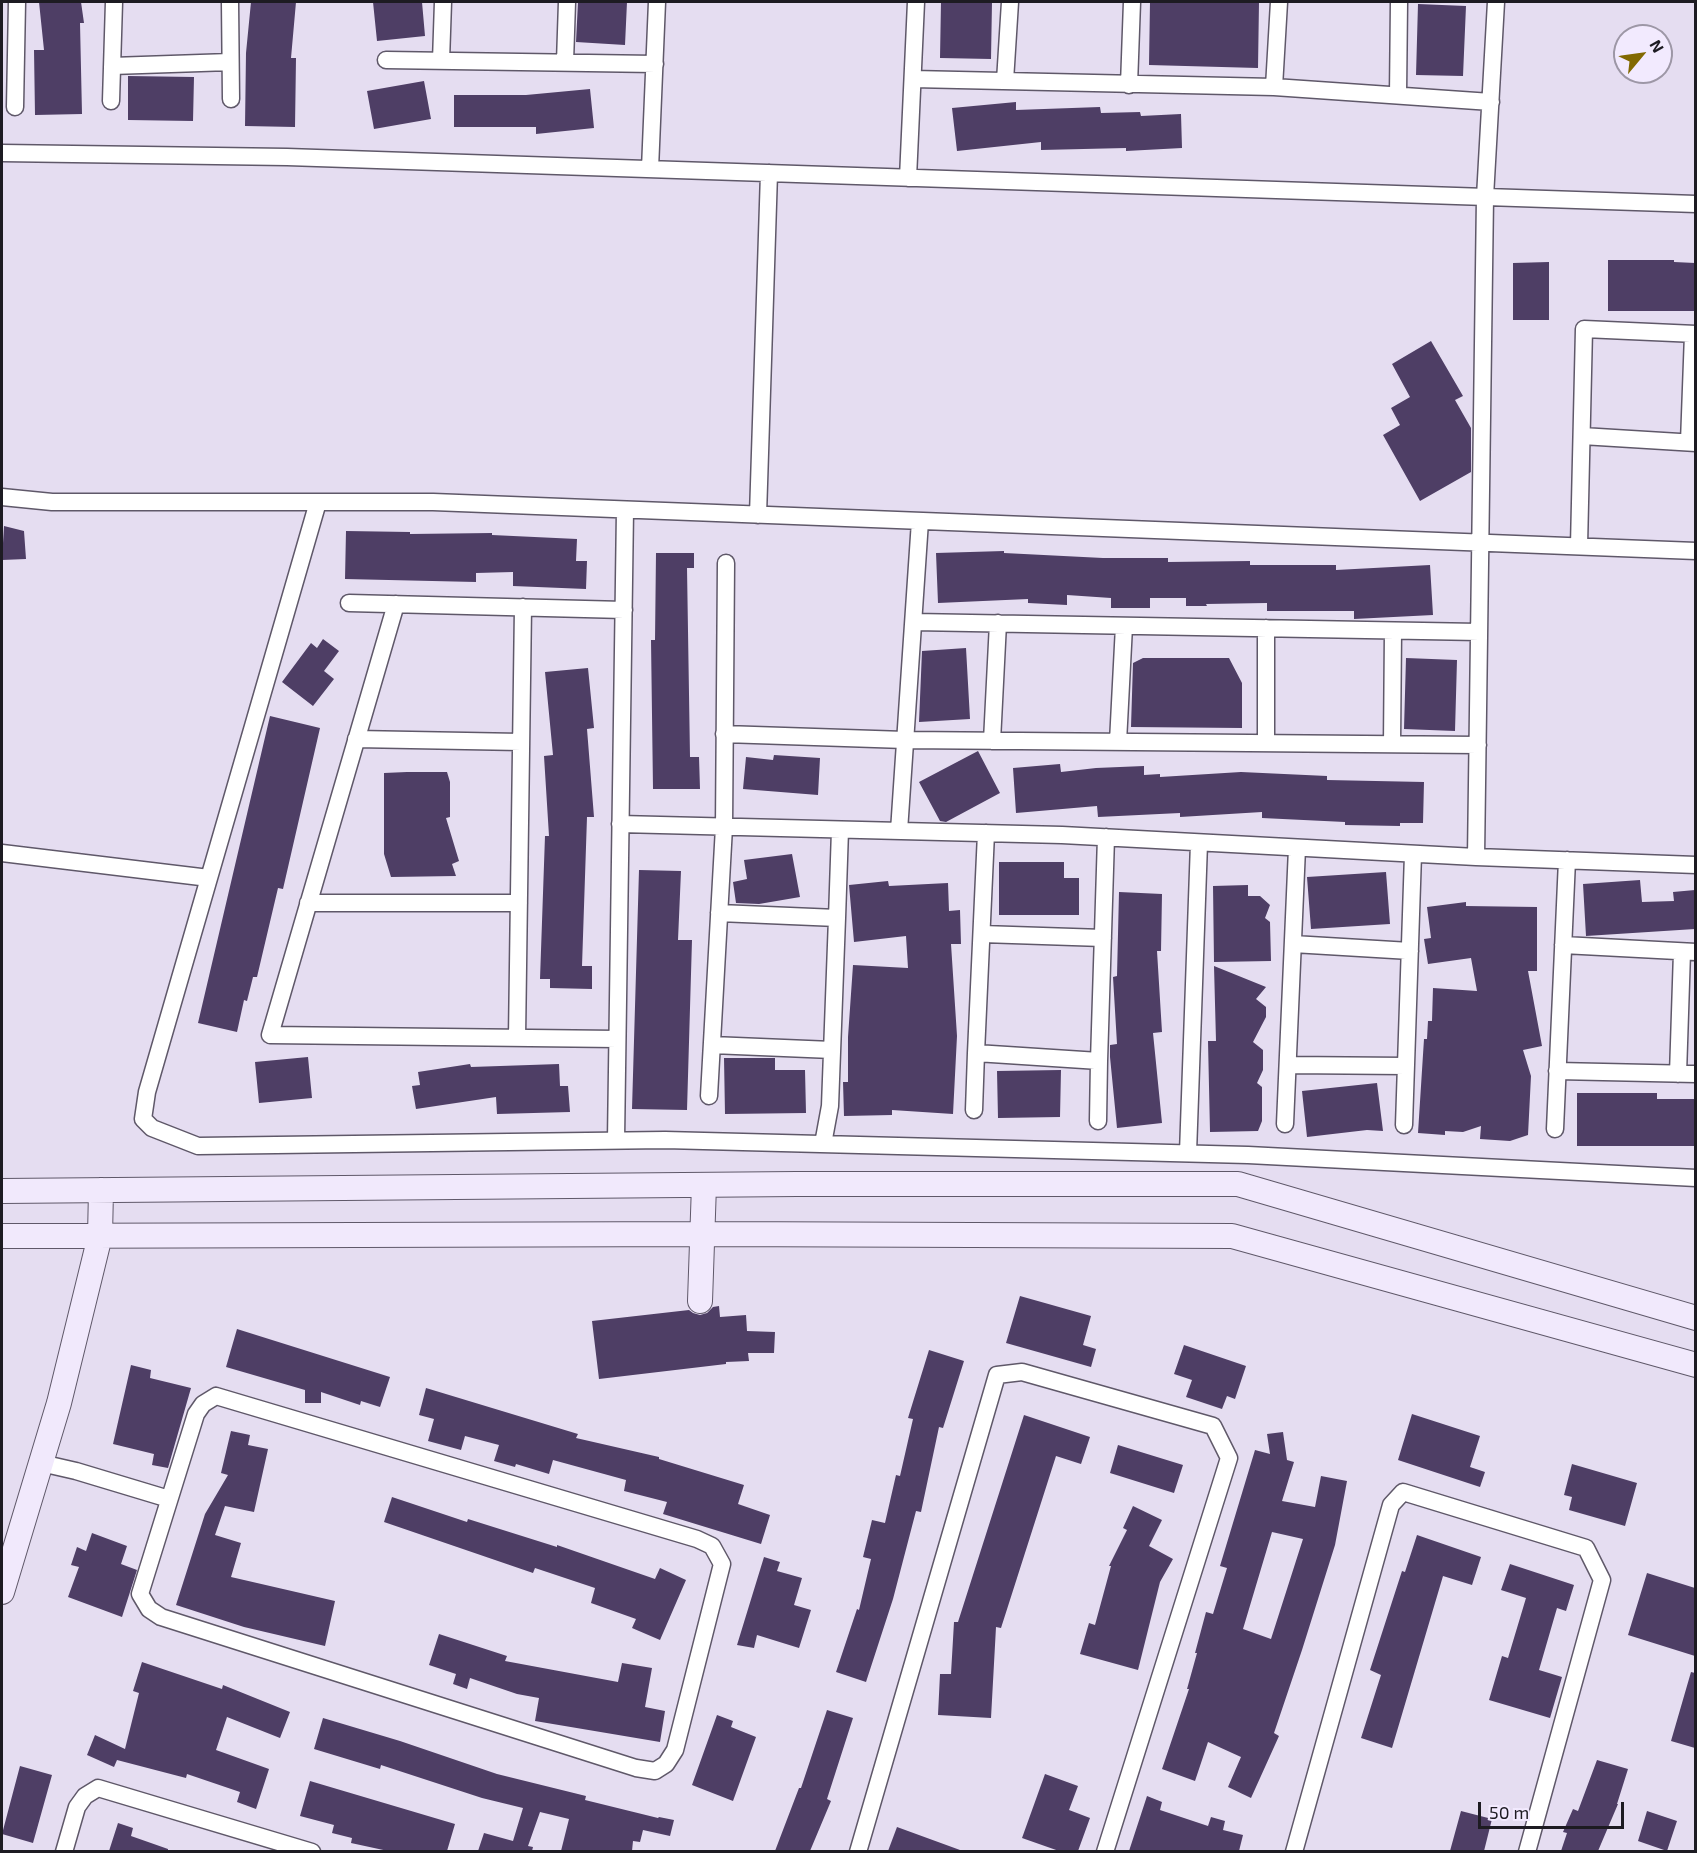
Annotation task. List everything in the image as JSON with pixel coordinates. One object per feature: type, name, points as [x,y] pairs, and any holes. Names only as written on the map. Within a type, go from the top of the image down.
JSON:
[{"type":"street","points":[[15,107],[8,48],[17,2]]},
{"type":"street","points":[[111,101],[114,2]]},
{"type":"street","points":[[230,2],[231,99]]},
{"type":"street","points":[[441,61],[443,2]]},
{"type":"street","points":[[565,62],[567,2]]},
{"type":"street","points":[[650,169],[657,2]]},
{"type":"street","points":[[908,178],[916,2]]},
{"type":"street","points":[[1005,81],[1010,2]]},
{"type":"street","points":[[1129,85],[1132,2]]},
{"type":"street","points":[[1274,87],[1279,2]]},
{"type":"street","points":[[1398,95],[1399,2]]},
{"type":"street","points":[[1476,857],[1485,197],[1496,2]]},
{"type":"street","points":[[386,60],[655,64]]},
{"type":"street","points":[[112,66],[230,62]]},
{"type":"street","points":[[913,79],[1274,87],[1491,102]]},
{"type":"street","points":[[2,153],[287,157],[1695,204]]},
{"type":"street","points":[[758,514],[769,173]]},
{"type":"street","points":[[1579,546],[1584,329],[1694,334],[1692,443],[1582,436]]},
{"type":"street","points":[[2,497],[52,502],[433,502],[1695,551]]},
{"type":"street","points":[[318,502],[147,1092],[143,1119],[152,1128],[198,1146],[616,1140],[823,1144],[1188,1154],[1695,1178]]},
{"type":"street","points":[[616,1140],[625,510]]},
{"type":"street","points":[[899,831],[921,521]]},
{"type":"street","points":[[709,1096],[723,827],[726,563]]},
{"type":"street","points":[[349,603],[624,610]]},
{"type":"street","points":[[396,604],[270,1035],[617,1039]]},
{"type":"street","points":[[517,1038],[523,607]]},
{"type":"street","points":[[914,622],[1479,632]]},
{"type":"street","points":[[992,741],[998,623]]},
{"type":"street","points":[[1118,742],[1124,626]]},
{"type":"street","points":[[1266,628],[1266,743]]},
{"type":"street","points":[[1392,744],[1393,631]]},
{"type":"street","points":[[724,734],[906,740],[1478,745]]},
{"type":"street","points":[[356,739],[521,742]]},
{"type":"street","points":[[620,824],[1106,837],[1476,857],[1695,865]]},
{"type":"street","points":[[820,829],[839,863]]},
{"type":"street","points":[[823,1144],[830,1106],[840,830]]},
{"type":"street","points":[[974,1110],[986,833]]},
{"type":"street","points":[[1098,1121],[1106,837]]},
{"type":"street","points":[[1188,1154],[1199,843]]},
{"type":"street","points":[[1285,1124],[1297,848]]},
{"type":"street","points":[[2,853],[209,878]]},
{"type":"street","points":[[1404,1125],[1413,854]]},
{"type":"street","points":[[1555,1128],[1567,860]]},
{"type":"street","points":[[308,903],[519,903]]},
{"type":"street","points":[[719,913],[837,918]]},
{"type":"street","points":[[981,934],[1103,938]]},
{"type":"street","points":[[1293,944],[1410,951]]},
{"type":"street","points":[[1563,945],[1689,952],[1678,1074]]},
{"type":"street","points":[[712,1045],[832,1050]]},
{"type":"street","points":[[976,1053],[1099,1061]]},
{"type":"street","points":[[1288,1065],[1406,1066]]},
{"type":"street","points":[[1557,1071],[1695,1074]]},
{"type":"street","points":[[2,1191],[704,1185],[1238,1184],[1695,1318]]},
{"type":"street","points":[[700,1302],[704,1185]]},
{"type":"street","points":[[2,1592],[59,1403],[100,1236],[101,1190]]},
{"type":"street","points":[[2,1236],[703,1234],[1232,1236],[1695,1365]]},
{"type":"street","points":[[858,1851],[997,1375],[1022,1372],[1213,1426],[1229,1458],[1105,1851]]},
{"type":"street","points":[[216,1396],[705,1542],[712,1546],[722,1563],[675,1750],[666,1764],[655,1771],[636,1768],[161,1617],[148,1609],[140,1594],[169,1499],[196,1414],[203,1404],[216,1396]]},
{"type":"street","points":[[40,1463],[76,1471],[169,1499]]},
{"type":"street","points":[[1294,1851],[1391,1505],[1403,1492],[1586,1548],[1602,1580],[1527,1851]]},
{"type":"street","points":[[64,1851],[77,1807],[85,1796],[98,1788],[312,1851]]},
{"type":"building","points":[[39,2],[81,2],[84,23],[80,23],[82,114],[35,115],[34,50],[44,50]]},
{"type":"building","points":[[251,2],[296,2],[291,58],[296,58],[295,127],[245,126],[246,53]]},
{"type":"building","points":[[373,2],[422,2],[425,36],[377,41]]},
{"type":"building","points":[[578,2],[627,2],[625,45],[576,42]]},
{"type":"building","points":[[941,2],[992,2],[991,59],[940,58]]},
{"type":"building","points":[[1150,2],[1259,2],[1258,68],[1149,65]]},
{"type":"building","points":[[1418,4],[1466,6],[1463,76],[1416,75]]},
{"type":"building","points":[[128,76],[194,77],[193,121],[128,120]]},
{"type":"building","points":[[424,81],[431,119],[374,129],[367,91]]},
{"type":"building","points":[[590,89],[594,128],[536,134],[536,127],[454,127],[454,95],[526,95]]},
{"type":"building","points":[[1016,102],[1016,110],[1100,107],[1101,113],[1140,112],[1141,116],[1181,114],[1182,148],[1126,151],[1126,148],[1041,150],[1041,142],[957,151],[952,108]]},
{"type":"building","points":[[1608,260],[1674,260],[1674,262],[1695,263],[1695,311],[1608,311]]},
{"type":"building","points":[[1549,262],[1549,320],[1513,320],[1513,263]]},
{"type":"building","points":[[1431,341],[1463,396],[1455,400],[1471,428],[1471,472],[1420,501],[1383,435],[1400,425],[1391,408],[1410,397],[1392,364]]},
{"type":"building","points":[[4,526],[24,531],[26,559],[2,560]]},
{"type":"building","points":[[346,531],[410,532],[410,534],[492,533],[492,535],[577,539],[576,561],[587,561],[586,589],[513,586],[513,572],[476,573],[476,582],[345,579]]},
{"type":"building","points":[[1004,551],[1004,553],[1103,558],[1168,558],[1168,562],[1250,561],[1250,565],[1336,565],[1336,570],[1430,565],[1433,615],[1354,619],[1354,611],[1267,611],[1267,603],[1186,606],[1186,598],[1150,598],[1150,608],[1111,608],[1111,598],[1067,595],[1067,605],[1028,603],[1028,599],[938,603],[936,553]]},
{"type":"building","points":[[656,553],[694,553],[694,568],[687,568],[690,757],[699,757],[700,789],[653,789],[651,640],[655,640]]},
{"type":"building","points":[[323,639],[339,651],[324,671],[334,679],[313,706],[282,682],[311,643],[317,648]]},
{"type":"building","points":[[966,648],[970,719],[919,722],[922,651]]},
{"type":"building","points":[[1143,658],[1229,658],[1242,683],[1242,728],[1131,727],[1133,663]]},
{"type":"building","points":[[1406,658],[1457,660],[1455,731],[1404,729]]},
{"type":"building","points":[[588,668],[594,728],[587,729],[594,817],[587,817],[582,966],[592,966],[592,989],[550,988],[550,979],[540,979],[545,836],[549,836],[544,756],[553,755],[545,672]]},
{"type":"building","points":[[270,716],[320,728],[283,889],[278,888],[257,977],[253,977],[247,1001],[244,1000],[237,1032],[198,1023]]},
{"type":"building","points":[[978,751],[1000,793],[946,822],[940,821],[919,782]]},
{"type":"building","points":[[774,755],[820,758],[818,795],[743,789],[746,757],[773,760]]},
{"type":"building","points":[[1060,764],[1061,772],[1144,766],[1144,775],[1160,774],[1160,777],[1241,772],[1327,776],[1327,780],[1424,782],[1423,823],[1400,823],[1400,826],[1345,825],[1345,822],[1262,818],[1262,812],[1180,817],[1180,813],[1098,817],[1097,806],[1016,813],[1013,768]]},
{"type":"building","points":[[447,772],[450,782],[450,817],[446,818],[459,861],[452,864],[456,876],[391,877],[384,854],[384,773]]},
{"type":"building","points":[[792,854],[800,897],[759,904],[736,903],[733,882],[747,879],[744,860]]},
{"type":"building","points":[[999,862],[1064,862],[1064,878],[1079,878],[1079,915],[999,915]]},
{"type":"building","points":[[639,870],[681,871],[678,940],[692,940],[687,1110],[632,1109]]},
{"type":"building","points":[[1386,872],[1390,924],[1311,929],[1307,877]]},
{"type":"building","points":[[1640,880],[1642,902],[1674,901],[1673,892],[1695,890],[1695,929],[1586,936],[1583,884]]},
{"type":"building","points":[[888,881],[889,886],[948,883],[949,911],[960,910],[961,944],[951,944],[957,1036],[953,1114],[892,1110],[892,1115],[844,1116],[843,1082],[848,1082],[848,1037],[853,965],[908,968],[906,936],[854,942],[849,885]]},
{"type":"building","points":[[1248,885],[1248,896],[1260,896],[1270,905],[1265,918],[1270,922],[1271,961],[1214,962],[1213,886]]},
{"type":"building","points":[[1119,892],[1162,894],[1161,951],[1157,951],[1162,1032],[1153,1033],[1162,1123],[1117,1128],[1110,1045],[1117,1044],[1113,977],[1117,976]]},
{"type":"building","points":[[1466,902],[1466,906],[1537,907],[1537,971],[1528,971],[1542,1046],[1523,1050],[1531,1076],[1528,1135],[1510,1141],[1480,1139],[1481,1126],[1463,1132],[1445,1131],[1445,1135],[1418,1133],[1424,1039],[1427,1039],[1428,1021],[1432,1021],[1433,988],[1477,991],[1471,958],[1428,964],[1424,939],[1431,938],[1427,907]]},
{"type":"building","points":[[1214,966],[1266,987],[1256,999],[1266,1007],[1266,1017],[1253,1042],[1263,1050],[1263,1070],[1257,1083],[1262,1087],[1262,1121],[1258,1131],[1210,1132],[1208,1041],[1216,1041]]},
{"type":"building","points":[[308,1057],[312,1098],[259,1103],[255,1062]]},
{"type":"building","points":[[724,1058],[775,1058],[775,1070],[805,1070],[806,1113],[725,1114]]},
{"type":"building","points":[[470,1064],[471,1067],[559,1064],[560,1086],[568,1086],[570,1112],[497,1114],[496,1097],[416,1109],[412,1086],[420,1085],[418,1072]]},
{"type":"building","points":[[1061,1070],[1060,1117],[998,1118],[997,1071]]},
{"type":"building","points":[[1377,1083],[1383,1131],[1367,1130],[1307,1137],[1302,1091]]},
{"type":"building","points":[[1577,1093],[1657,1093],[1657,1099],[1695,1099],[1695,1146],[1577,1146]]},
{"type":"building","points":[[1020,1296],[1091,1316],[1083,1345],[1096,1349],[1091,1367],[1006,1343]]},
{"type":"building","points":[[719,1306],[720,1317],[746,1315],[747,1331],[775,1332],[774,1353],[748,1353],[749,1361],[599,1379],[592,1321],[689,1310],[700,1315]]},
{"type":"building","points":[[237,1329],[390,1377],[380,1407],[361,1401],[360,1405],[321,1392],[321,1403],[305,1403],[305,1390],[226,1367]]},
{"type":"building","points":[[1184,1345],[1246,1366],[1235,1399],[1227,1396],[1222,1409],[1186,1397],[1192,1380],[1174,1374]]},
{"type":"building","points":[[929,1350],[964,1361],[943,1428],[939,1427],[921,1512],[916,1511],[893,1599],[866,1682],[836,1672],[857,1609],[859,1610],[871,1559],[863,1557],[872,1520],[885,1523],[896,1475],[900,1476],[913,1419],[908,1418]]},
{"type":"building","points":[[131,1365],[151,1370],[150,1378],[191,1388],[168,1468],[152,1465],[154,1454],[113,1444]]},
{"type":"building","points":[[426,1388],[578,1434],[576,1438],[659,1457],[659,1459],[744,1485],[738,1504],[770,1515],[761,1544],[663,1514],[667,1502],[624,1491],[626,1480],[553,1460],[549,1474],[516,1464],[515,1467],[494,1461],[499,1445],[465,1436],[461,1450],[428,1441],[434,1419],[419,1415]]},
{"type":"building","points":[[1412,1414],[1480,1436],[1470,1467],[1485,1472],[1480,1487],[1398,1460]]},
{"type":"building","points":[[1024,1415],[1090,1437],[1081,1464],[1056,1456],[1001,1628],[996,1627],[991,1718],[938,1715],[940,1674],[951,1674],[954,1622],[958,1622]]},
{"type":"building","points":[[231,1431],[250,1435],[248,1445],[268,1449],[254,1512],[225,1506],[215,1535],[241,1543],[231,1577],[335,1601],[325,1646],[244,1627],[176,1605],[205,1514],[228,1475],[221,1473]]},
{"type":"building","points":[[1283,1432],[1287,1460],[1294,1462],[1282,1501],[1315,1507],[1321,1476],[1347,1481],[1335,1545],[1274,1733],[1279,1736],[1251,1798],[1228,1787],[1241,1757],[1208,1742],[1195,1781],[1162,1769],[1189,1689],[1187,1689],[1206,1612],[1213,1614],[1227,1568],[1220,1566],[1255,1450],[1270,1454],[1267,1434]],"holes":[[[1272,1532],[1303,1539],[1271,1639],[1243,1629]]]},
{"type":"building","points":[[1118,1445],[1183,1465],[1174,1493],[1110,1473]]},
{"type":"building","points":[[1572,1464],[1637,1483],[1625,1526],[1569,1510],[1572,1497],[1564,1495]]},
{"type":"building","points":[[392,1497],[467,1522],[468,1519],[557,1547],[557,1545],[655,1579],[660,1568],[686,1580],[660,1640],[632,1628],[636,1619],[591,1603],[595,1588],[535,1568],[533,1573],[384,1522]]},
{"type":"building","points":[[1133,1506],[1162,1520],[1149,1546],[1173,1559],[1160,1582],[1138,1670],[1080,1654],[1089,1623],[1095,1625],[1111,1566],[1109,1566],[1127,1530],[1123,1528]]},
{"type":"building","points":[[92,1533],[127,1546],[121,1564],[137,1570],[122,1617],[68,1597],[79,1567],[71,1565],[77,1547],[86,1551]]},
{"type":"building","points":[[1417,1535],[1481,1557],[1472,1585],[1443,1576],[1392,1748],[1361,1738],[1381,1675],[1370,1670],[1402,1571],[1405,1572]]},
{"type":"building","points":[[764,1557],[780,1562],[777,1571],[802,1578],[794,1605],[811,1610],[799,1648],[757,1635],[754,1648],[737,1645]]},
{"type":"building","points":[[1510,1564],[1574,1585],[1566,1611],[1557,1608],[1539,1670],[1562,1677],[1550,1718],[1489,1700],[1502,1656],[1508,1658],[1526,1598],[1501,1590]]},
{"type":"building","points":[[1647,1573],[1695,1588],[1695,1656],[1628,1635]]},
{"type":"building","points":[[439,1634],[507,1656],[505,1661],[618,1682],[622,1663],[652,1668],[645,1707],[665,1711],[660,1742],[535,1721],[539,1698],[517,1694],[470,1678],[467,1689],[453,1684],[456,1674],[429,1665]]},
{"type":"building","points":[[142,1662],[222,1689],[223,1685],[290,1712],[280,1738],[227,1717],[216,1750],[269,1769],[256,1809],[237,1802],[240,1792],[187,1774],[186,1778],[117,1760],[114,1767],[87,1755],[95,1735],[125,1749],[139,1693],[133,1691]]},
{"type":"building","points":[[1691,1672],[1695,1673],[1695,1748],[1671,1741]]},
{"type":"building","points":[[827,1710],[853,1718],[827,1799],[831,1801],[810,1851],[775,1851],[799,1788],[801,1788]]},
{"type":"building","points":[[717,1715],[733,1721],[731,1727],[756,1737],[733,1801],[692,1785]]},
{"type":"building","points":[[323,1718],[497,1774],[586,1796],[585,1800],[674,1820],[670,1836],[643,1830],[640,1842],[633,1841],[632,1851],[561,1851],[569,1819],[540,1812],[528,1846],[533,1847],[532,1851],[478,1851],[484,1833],[513,1841],[523,1808],[482,1798],[381,1765],[380,1769],[314,1749]]},
{"type":"building","points":[[1597,1760],[1628,1769],[1618,1804],[1598,1851],[1561,1851],[1567,1833],[1563,1832],[1573,1809],[1578,1811]]},
{"type":"building","points":[[20,1766],[52,1775],[33,1843],[2,1834]]},
{"type":"building","points":[[1045,1774],[1078,1786],[1069,1810],[1090,1818],[1078,1851],[1059,1851],[1022,1838]]},
{"type":"building","points":[[310,1781],[455,1824],[447,1851],[388,1851],[351,1843],[352,1838],[332,1833],[334,1825],[300,1816]]},
{"type":"building","points":[[1147,1796],[1162,1802],[1160,1810],[1208,1826],[1211,1817],[1225,1821],[1223,1830],[1243,1835],[1239,1851],[1129,1851]]},
{"type":"building","points":[[1461,1811],[1492,1819],[1484,1851],[1450,1851]]},
{"type":"building","points":[[1647,1811],[1677,1821],[1667,1851],[1638,1841]]},
{"type":"building","points":[[118,1823],[133,1828],[131,1836],[168,1849],[168,1851],[109,1851]]},
{"type":"building","points":[[897,1827],[960,1850],[960,1851],[888,1851]]}]
